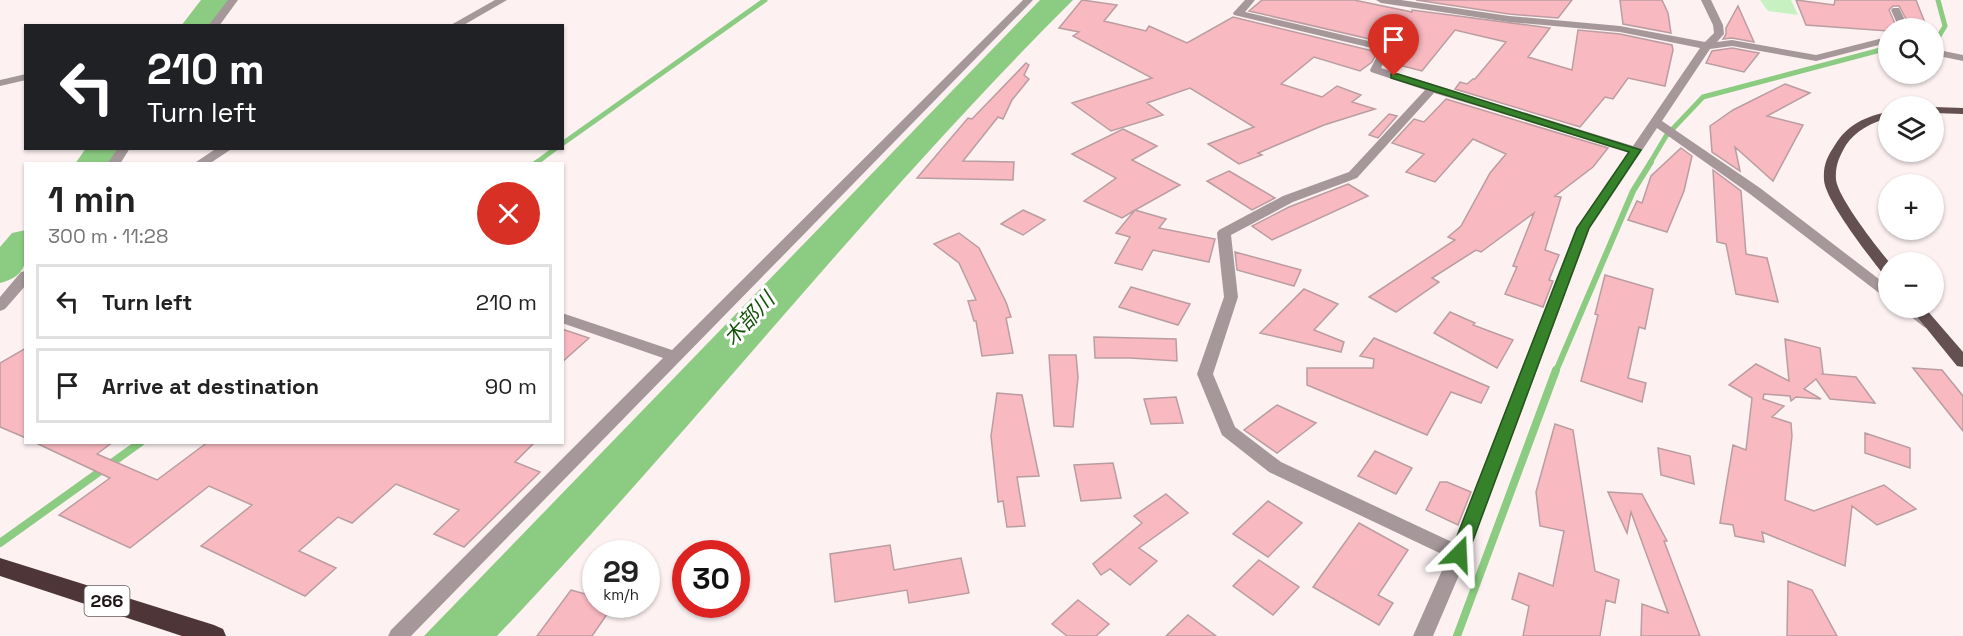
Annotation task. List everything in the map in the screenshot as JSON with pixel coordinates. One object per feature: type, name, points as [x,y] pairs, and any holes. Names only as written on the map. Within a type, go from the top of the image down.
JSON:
[{"type":"highway","name":"266","points":[[0,567],[214,636]]},
{"type":"main road","points":[[1944,110],[1963,111]]},
{"type":"main road","points":[[1878,117],[1870,119],[1845,138],[1831,160],[1830,182],[1854,226],[1878,258]]},
{"type":"main road","points":[[1925,318],[1963,362]]},
{"type":"street","points":[[215,24],[233,0]]},
{"type":"street","points":[[458,24],[502,0]]},
{"type":"street","points":[[398,636],[1028,0]]},
{"type":"street","points":[[1250,0],[1238,13],[1386,48],[1375,70],[1635,150]]},
{"type":"street","points":[[1381,0],[1509,19],[1620,30],[1707,45],[1732,43],[1816,58],[1878,43]]},
{"type":"street","points":[[1423,636],[1459,554],[1583,228],[1707,45],[1719,34],[1718,25],[1706,0]]},
{"type":"street","points":[[1896,10],[1900,18]]},
{"type":"street","points":[[1944,54],[1963,58]]},
{"type":"street","points":[[0,83],[24,77]]},
{"type":"street","points":[[1432,89],[1353,175],[1288,199],[1224,233],[1231,297],[1205,374],[1228,432],[1275,467],[1459,554]]},
{"type":"street","points":[[1654,121],[1755,191],[1878,285]]},
{"type":"street","points":[[202,162],[224,150]]},
{"type":"street","points":[[0,306],[24,277]]},
{"type":"street","points":[[1921,318],[1932,326]]},
{"type":"street","points":[[564,319],[674,357]]},
{"type":"shaded area","points":[[1760,0],[1791,0],[1798,15],[1768,11]]},
{"type":"water","name":"木部川","points":[[1040,0],[1073,0],[925,155],[642,478],[586,540],[582,540],[582,545],[497,636],[424,636]]},
{"type":"building","points":[[1082,0],[1117,5],[1104,21],[1146,31],[1149,26],[1187,43],[1233,17],[1377,52],[1372,62],[1360,71],[1314,57],[1281,84],[1322,97],[1337,86],[1361,95],[1352,102],[1375,109],[1324,125],[1258,153],[1262,155],[1239,164],[1208,144],[1254,127],[1190,88],[1147,103],[1163,115],[1111,131],[1072,103],[1152,78],[1073,36],[1079,32],[1059,28]]},
{"type":"building","points":[[1262,0],[1354,0],[1412,12],[1412,10],[1550,28],[1528,57],[1572,70],[1578,30],[1620,34],[1672,45],[1673,50],[1665,86],[1628,78],[1613,99],[1605,97],[1580,127],[1455,89],[1460,82],[1467,84],[1475,79],[1506,42],[1455,30],[1422,71],[1387,62],[1393,49],[1391,44],[1249,11]]},
{"type":"building","points":[[1416,0],[1572,0],[1558,18],[1509,14]]},
{"type":"building","points":[[1620,0],[1662,0],[1668,13],[1671,33],[1623,24]]},
{"type":"building","points":[[1796,0],[1834,5],[1835,0],[1916,0],[1923,18],[1906,18],[1899,6],[1893,6],[1889,10],[1893,18],[1878,18],[1878,30],[1806,25]]},
{"type":"building","points":[[1738,6],[1754,42],[1732,38],[1723,39],[1726,28]]},
{"type":"building","points":[[1732,48],[1759,53],[1744,72],[1706,63],[1712,51]]},
{"type":"building","points":[[1026,63],[1029,65],[1024,75],[1029,79],[1012,100],[1003,119],[998,117],[963,161],[1014,162],[1013,180],[917,178],[968,118],[972,119]]},
{"type":"building","points":[[1785,84],[1810,93],[1767,116],[1803,125],[1773,181],[1735,147],[1740,171],[1712,152],[1710,126],[1733,110]]},
{"type":"building","points":[[1446,99],[1608,148],[1593,167],[1555,196],[1561,197],[1545,250],[1559,255],[1549,280],[1553,281],[1543,307],[1505,294],[1517,267],[1513,266],[1534,213],[1481,252],[1476,250],[1432,278],[1439,282],[1396,312],[1369,297],[1455,240],[1448,237],[1461,226],[1490,173],[1506,154],[1473,139],[1435,182],[1406,172],[1424,154],[1392,143],[1414,119],[1424,122]]},
{"type":"building","points":[[1389,114],[1397,116],[1378,138],[1369,135]]},
{"type":"building","points":[[1123,129],[1157,146],[1132,160],[1180,185],[1122,218],[1084,201],[1116,178],[1072,154]]},
{"type":"building","points":[[1681,148],[1692,156],[1684,191],[1667,232],[1628,220],[1637,201],[1642,203],[1651,176]]},
{"type":"building","points":[[1713,170],[1741,191],[1746,254],[1767,258],[1778,302],[1736,294],[1726,244],[1717,242]]},
{"type":"building","points":[[1229,171],[1275,198],[1252,210],[1207,181]]},
{"type":"building","points":[[1348,184],[1368,196],[1272,240],[1252,226],[1289,207]]},
{"type":"building","points":[[1023,210],[1045,220],[1023,235],[1001,224]]},
{"type":"building","points":[[1135,210],[1166,219],[1159,228],[1215,239],[1209,262],[1153,250],[1142,270],[1115,263],[1130,237],[1116,233]]},
{"type":"building","points":[[959,233],[979,248],[1006,302],[1011,317],[1006,318],[1013,353],[982,356],[976,321],[974,321],[968,301],[976,300],[959,263],[934,244]]},
{"type":"building","points":[[1235,252],[1301,270],[1294,286],[1237,270]]},
{"type":"building","points":[[1605,275],[1653,289],[1645,329],[1639,327],[1628,378],[1646,383],[1642,402],[1581,381],[1598,315],[1595,314]]},
{"type":"building","points":[[1131,287],[1190,304],[1178,325],[1119,307]]},
{"type":"building","points":[[1304,289],[1338,304],[1314,330],[1344,342],[1341,352],[1260,333]]},
{"type":"building","points":[[1450,312],[1475,323],[1473,325],[1513,340],[1497,368],[1434,333]]},
{"type":"building","points":[[564,330],[589,338],[564,360]]},
{"type":"building","points":[[1094,337],[1176,339],[1177,361],[1095,358]]},
{"type":"building","points":[[1374,338],[1489,387],[1481,403],[1451,392],[1427,435],[1307,385],[1307,368],[1373,368],[1374,359],[1360,356]]},
{"type":"building","points":[[1785,339],[1820,348],[1822,374],[1856,377],[1875,403],[1830,399],[1816,379],[1804,389],[1821,399],[1796,397],[1791,401],[1790,396],[1764,394],[1763,399],[1784,406],[1772,417],[1791,423],[1792,436],[1785,500],[1814,511],[1884,485],[1916,509],[1877,525],[1852,506],[1845,566],[1762,532],[1764,542],[1735,536],[1733,525],[1720,523],[1733,445],[1746,450],[1752,398],[1729,385],[1756,364],[1789,381]]},
{"type":"building","points":[[24,349],[24,437],[0,427],[0,363]]},
{"type":"building","points":[[1049,355],[1076,355],[1078,377],[1073,427],[1054,426]]},
{"type":"building","points":[[1913,368],[1942,370],[1963,396],[1963,431]]},
{"type":"building","points":[[997,393],[1022,395],[1039,476],[1017,477],[1025,526],[1007,527],[1003,501],[998,502],[991,436]]},
{"type":"building","points":[[1176,397],[1183,423],[1151,424],[1144,399]]},
{"type":"building","points":[[1277,405],[1316,423],[1277,453],[1244,430]]},
{"type":"building","points":[[1555,424],[1573,430],[1595,571],[1619,580],[1615,603],[1606,600],[1600,636],[1523,636],[1529,606],[1512,599],[1519,573],[1553,586],[1564,531],[1540,526],[1536,492]]},
{"type":"building","points":[[1865,433],[1910,448],[1910,468],[1865,453]]},
{"type":"building","points":[[38,444],[110,444],[97,454],[157,480],[205,444],[533,444],[515,462],[540,472],[464,547],[434,534],[459,510],[396,484],[352,523],[338,517],[299,551],[336,568],[305,596],[201,546],[252,505],[209,486],[130,548],[59,515],[110,478]]},
{"type":"building","points":[[1658,448],[1690,456],[1694,484],[1661,475]]},
{"type":"building","points":[[1375,451],[1412,468],[1396,494],[1358,476]]},
{"type":"building","points":[[1113,463],[1121,498],[1081,501],[1074,465]]},
{"type":"building","points":[[1440,482],[1447,482],[1471,492],[1458,525],[1426,510]]},
{"type":"building","points":[[1608,492],[1642,494],[1667,541],[1664,541],[1700,636],[1641,636],[1642,604],[1668,613],[1631,512],[1627,533]]},
{"type":"building","points":[[1166,494],[1188,513],[1139,548],[1157,561],[1130,585],[1110,569],[1101,575],[1093,564],[1142,523],[1134,516]]},
{"type":"building","points":[[1268,501],[1302,523],[1268,557],[1233,534]]},
{"type":"building","points":[[1359,523],[1408,550],[1378,595],[1393,603],[1379,625],[1313,587]]},
{"type":"building","points":[[890,545],[894,570],[961,558],[969,593],[909,603],[907,590],[835,602],[830,554]]},
{"type":"building","points":[[1259,560],[1299,587],[1273,615],[1233,586]]},
{"type":"building","points":[[1788,581],[1812,590],[1837,636],[1787,636]]},
{"type":"building","points":[[571,590],[582,593],[582,618],[604,618],[592,636],[537,636]]},
{"type":"building","points":[[1078,600],[1109,624],[1096,636],[1067,636],[1052,624]]},
{"type":"building","points":[[1188,615],[1216,636],[1166,636]]},
{"type":"waterway","points":[[197,24],[215,0]]},
{"type":"waterway","points":[[205,12],[233,0]]},
{"type":"waterway","points":[[564,143],[765,0]]},
{"type":"waterway","points":[[1938,0],[1943,18]]},
{"type":"waterway","points":[[1944,22],[1944,28]]},
{"type":"waterway","points":[[1650,163],[1666,136],[1703,97],[1878,51]]},
{"type":"waterway","points":[[94,162],[103,150]]},
{"type":"waterway","points":[[537,162],[553,150]]},
{"type":"waterway","points":[[1556,371],[1633,191],[1651,162]]},
{"type":"waterway","points":[[0,271],[24,243]]},
{"type":"waterway","points":[[1457,636],[1556,370]]},
{"type":"waterway","points":[[0,543],[138,444]]},
{"type":"route","points":[[1394,76],[1635,150],[1583,228],[1459,554]]}]
